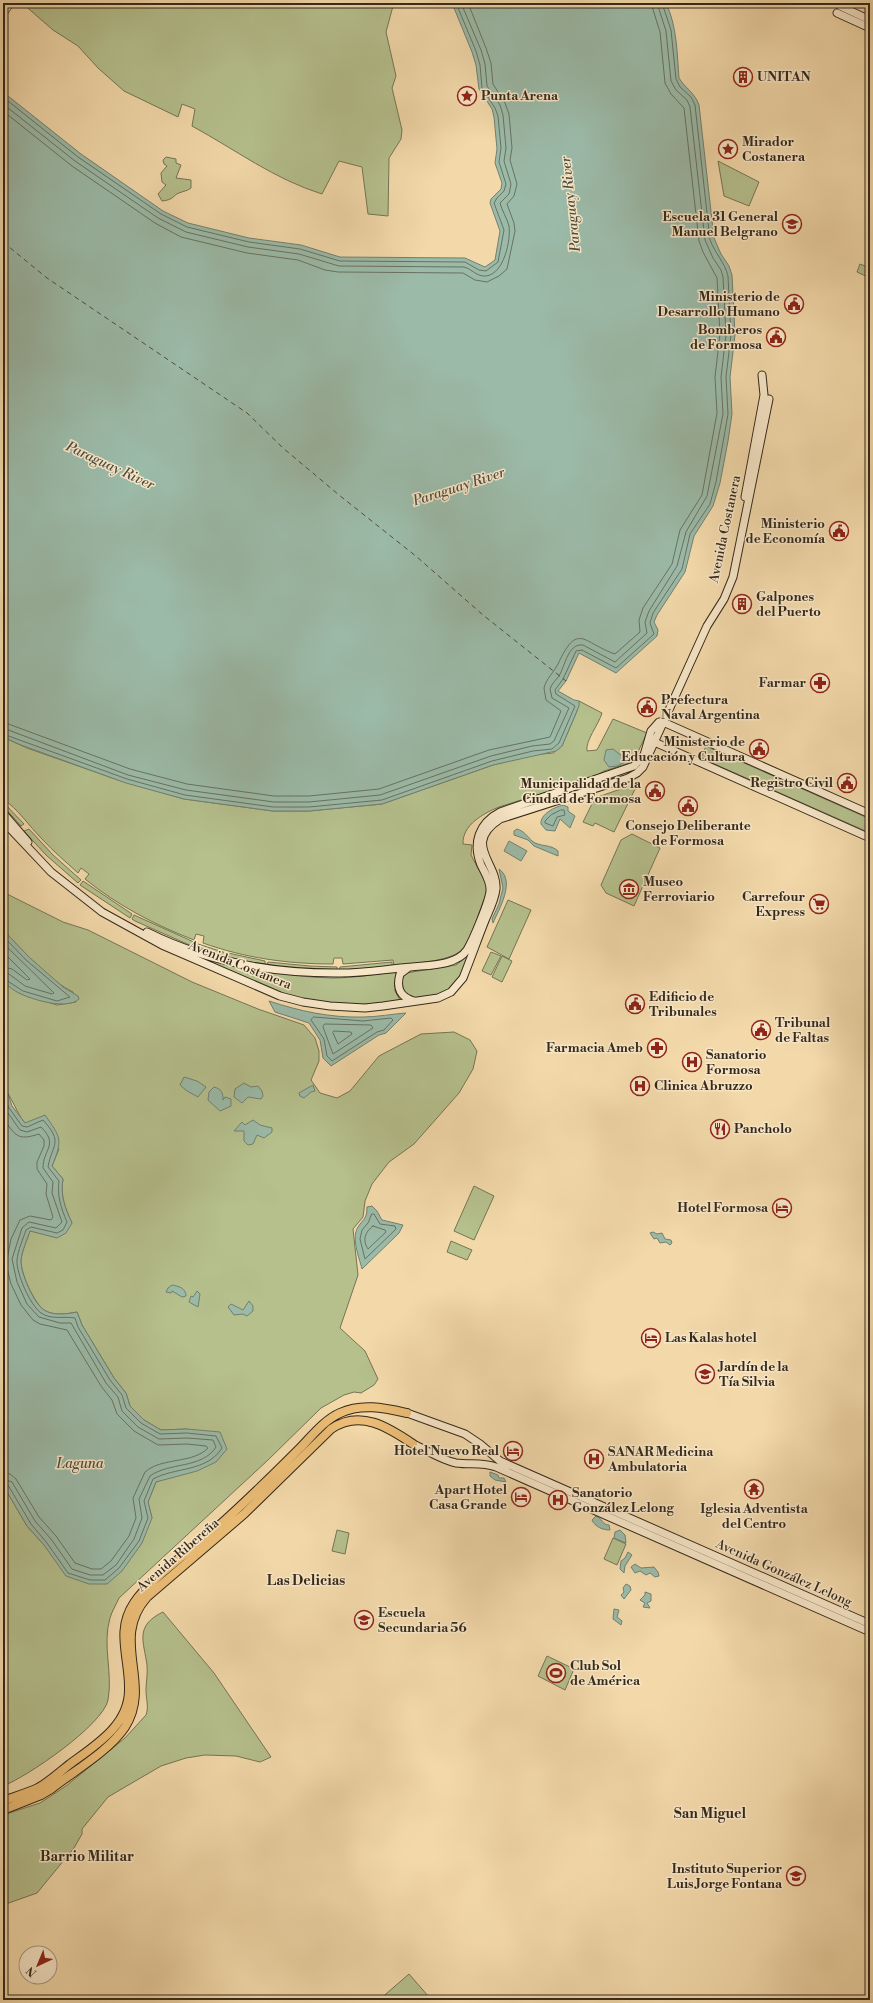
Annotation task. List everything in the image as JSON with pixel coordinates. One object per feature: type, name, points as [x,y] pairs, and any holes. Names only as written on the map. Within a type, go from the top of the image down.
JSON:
[{"type":"main road","points":[[839,8],[870,20]]},
{"type":"main road","points":[[839,8],[870,28]]},
{"type":"main road","name":"Avenida Costanera","points":[[661,722],[703,624],[724,591],[730,575],[764,396],[762,375]]},
{"type":"main road","name":"Avenida Costanera","points":[[3,821],[70,888],[120,923],[162,945],[256,987],[303,1002],[330,1006],[365,1008],[430,1000],[445,995],[455,988],[463,978],[496,890],[494,876],[483,853],[482,845],[488,829],[500,819],[637,773],[643,767],[652,741],[707,626],[728,592],[733,577],[769,399]]},
{"type":"main road","points":[[661,722],[870,814]]},
{"type":"main road","points":[[652,741],[870,838]]},
{"type":"main road","name":"Avenida Costanera","points":[[3,813],[30,848],[93,901],[117,916],[152,934],[207,955],[249,966],[300,972],[353,973],[410,967],[452,960],[464,954],[470,945],[490,890],[478,857],[477,842],[480,830],[490,818],[500,812],[626,770],[639,761],[652,741]]},
{"type":"main road","points":[[410,967],[400,974],[398,986],[403,996],[417,1002]]},
{"type":"main road","name":"Avenida Ribereña","points":[[3,1801],[44,1784],[91,1749],[119,1722],[124,1713],[129,1691],[123,1634],[126,1620],[134,1602],[144,1590],[236,1511],[330,1419],[350,1408],[363,1406],[374,1406],[407,1413]]},
{"type":"main road","name":"Avenida González Lelong","points":[[407,1413],[465,1434],[480,1444],[500,1461],[870,1624]]},
{"type":"main road","name":"Avenida Ribereña","points":[[3,1810],[41,1795],[51,1789],[118,1735],[130,1716],[135,1694],[130,1630],[133,1618],[140,1606],[147,1597],[244,1514],[331,1429],[346,1421],[364,1420],[382,1425],[413,1444]]},
{"type":"main road","name":"Avenida González Lelong","points":[[413,1444],[448,1461],[485,1463],[496,1467],[870,1632]]},
{"type":"street","points":[[3,14],[11,3]]},
{"type":"green space","points":[[22,3],[392,3],[393,6],[386,32],[396,76],[392,88],[402,130],[401,139],[389,158],[388,216],[368,214],[362,167],[339,161],[322,194],[304,188],[271,172],[192,126],[195,109],[182,104],[178,117],[124,91],[98,68],[78,46],[53,30]]},
{"type":"green space","points":[[166,157],[176,159],[176,163],[181,165],[176,178],[191,180],[191,188],[177,194],[169,200],[162,201],[158,194],[166,185],[162,182],[161,173],[167,166],[164,164],[163,160]]},
{"type":"green space","points":[[718,161],[759,182],[749,206],[724,196]]},
{"type":"green space","points":[[860,264],[870,268],[870,278],[857,272]]},
{"type":"green space","points":[[579,701],[602,713],[588,742],[587,751],[597,750],[613,719],[647,733],[633,762],[604,771],[594,777],[499,807],[481,816],[475,821],[466,831],[463,844],[472,845],[471,855],[487,887],[486,895],[474,928],[464,947],[452,956],[432,961],[394,966],[393,960],[343,964],[342,958],[334,958],[333,964],[300,963],[235,953],[203,943],[204,936],[196,934],[194,940],[137,914],[97,888],[85,879],[89,874],[81,868],[78,873],[37,834],[19,813],[3,799],[3,737],[27,748],[118,780],[184,799],[273,811],[309,811],[382,804],[493,765],[532,755],[553,753],[562,746],[577,711]]},
{"type":"green space","points":[[706,746],[870,819],[870,833],[701,758]]},
{"type":"green space","points":[[638,783],[614,832],[595,823],[593,826],[583,822],[595,798]]},
{"type":"green space","points":[[3,802],[24,824],[21,826],[3,806]]},
{"type":"green space","points":[[29,829],[53,855],[81,880],[78,883],[46,855],[24,831]]},
{"type":"green space","points":[[632,834],[660,848],[634,906],[606,893],[601,885],[621,840]]},
{"type":"green space","points":[[83,881],[132,914],[130,918],[80,885]]},
{"type":"green space","points":[[3,892],[63,922],[88,930],[192,982],[258,1009],[304,1025],[315,1038],[319,1051],[319,1061],[311,1080],[320,1093],[337,1098],[350,1091],[379,1056],[421,1034],[454,1032],[470,1040],[477,1051],[473,1069],[459,1093],[414,1144],[389,1162],[372,1184],[365,1201],[363,1217],[353,1229],[358,1275],[340,1328],[365,1351],[378,1379],[374,1385],[361,1393],[354,1392],[344,1395],[321,1408],[268,1460],[119,1598],[111,1615],[108,1628],[107,1649],[109,1690],[108,1700],[103,1711],[93,1723],[63,1749],[29,1772],[3,1786],[3,1485],[27,1526],[44,1545],[152,1518],[148,1502],[156,1482],[173,1476],[187,1429],[161,1430],[144,1420],[130,1406],[126,1393],[114,1378],[82,1325],[77,1312],[56,1314],[44,1310],[36,1301],[25,1279],[21,1260],[23,1249],[30,1231],[42,1233],[72,1223],[64,1201],[62,1191],[63,1179],[52,1166],[59,1149],[36,1133],[24,1122],[9,1095],[3,1088],[3,981],[21,994],[57,1005],[76,1002],[73,992],[55,981],[3,930]]},
{"type":"green space","points":[[508,900],[531,910],[509,959],[487,947]]},
{"type":"green space","points":[[134,915],[196,943],[194,947],[135,921],[132,919]]},
{"type":"green space","points":[[198,944],[226,953],[225,957],[197,948]]},
{"type":"green space","points":[[491,952],[501,956],[491,975],[482,971]]},
{"type":"green space","points":[[228,953],[265,961],[265,965],[227,957]]},
{"type":"green space","points":[[193,954],[227,963],[296,976],[332,978],[397,972],[395,991],[401,1002],[340,1005],[295,997],[227,971],[194,956]]},
{"type":"green space","points":[[468,956],[459,978],[447,991],[435,996],[413,999],[403,990],[402,981],[406,973],[456,965]]},
{"type":"green space","points":[[502,956],[512,961],[502,982],[492,977]]},
{"type":"green space","points":[[268,962],[337,967],[337,971],[266,966]]},
{"type":"green space","points":[[392,962],[392,966],[386,967],[339,970],[340,967]]},
{"type":"green space","points":[[474,1186],[494,1196],[474,1240],[454,1231]]},
{"type":"green space","points":[[451,1241],[472,1250],[467,1260],[447,1252]]},
{"type":"green space","points":[[337,1530],[349,1533],[345,1554],[332,1551]]},
{"type":"green space","points":[[613,1538],[626,1544],[617,1565],[604,1559]]},
{"type":"green space","points":[[163,1612],[214,1673],[271,1757],[260,1762],[236,1756],[205,1755],[186,1758],[161,1766],[108,1797],[82,1829],[82,1834],[74,1848],[37,1893],[3,1905],[3,1815],[40,1803],[66,1786],[125,1738],[146,1715],[147,1668],[143,1635],[144,1629],[148,1623],[154,1617]]},
{"type":"green space","name":"Club Sol de América","points":[[547,1656],[574,1669],[565,1690],[538,1676]]},
{"type":"green space","points":[[409,1974],[429,1997],[425,2000],[379,2000]]},
{"type":"water","name":"Paraguay River","points":[[452,3],[666,3],[670,12],[676,40],[679,78],[695,97],[699,105],[714,238],[721,254],[729,266],[732,275],[735,335],[730,377],[732,414],[720,483],[713,506],[694,536],[685,572],[654,622],[658,630],[657,636],[616,673],[579,653],[566,681],[558,691],[574,700],[579,701],[579,706],[562,746],[556,751],[493,765],[382,804],[309,811],[273,811],[184,799],[126,783],[3,737],[3,92],[81,154],[163,211],[188,223],[249,238],[301,245],[340,257],[465,258],[485,267],[495,260],[500,231],[490,203],[491,199],[501,189],[502,183],[495,163],[497,149],[494,117],[492,109],[479,89],[476,65],[472,52]]},
{"type":"water","points":[[613,749],[623,757],[625,762],[617,766],[609,767],[604,760],[606,750]]},
{"type":"water","points":[[563,805],[568,807],[568,811],[575,816],[570,828],[560,819],[555,831],[546,830],[541,824],[541,820],[545,814],[556,807]]},
{"type":"water","points":[[517,829],[524,832],[535,843],[552,847],[558,851],[558,856],[534,846],[528,840],[514,835],[514,831]]},
{"type":"water","points":[[509,841],[527,851],[521,861],[504,851]]},
{"type":"water","points":[[499,869],[504,874],[506,888],[505,895],[493,923],[492,919],[499,904],[503,888]]},
{"type":"water","points":[[3,930],[29,957],[63,987],[78,996],[79,999],[67,1004],[50,1003],[21,994],[7,985],[3,981]]},
{"type":"water","points":[[269,1001],[303,1011],[327,1015],[368,1017],[406,1013],[386,1033],[379,1035],[331,1066],[323,1058],[320,1040],[309,1023],[275,1012]]},
{"type":"water","points":[[184,1077],[197,1081],[206,1087],[198,1097],[180,1085]]},
{"type":"water","points":[[244,1083],[251,1087],[258,1086],[262,1091],[263,1096],[261,1099],[248,1097],[242,1103],[234,1097],[235,1089]]},
{"type":"water","points":[[313,1085],[315,1091],[311,1092],[304,1098],[300,1096],[299,1093]]},
{"type":"water","points":[[214,1087],[222,1092],[223,1100],[225,1097],[231,1099],[231,1106],[220,1111],[208,1100],[209,1092]]},
{"type":"water","name":"Laguna","points":[[3,1088],[8,1093],[12,1106],[25,1123],[45,1115],[57,1134],[59,1144],[52,1166],[63,1179],[62,1191],[64,1201],[72,1223],[66,1233],[57,1238],[30,1231],[22,1253],[21,1265],[25,1280],[32,1295],[40,1307],[48,1312],[65,1314],[77,1312],[82,1325],[114,1378],[126,1393],[130,1406],[144,1420],[161,1430],[187,1429],[220,1432],[227,1449],[216,1462],[197,1471],[156,1482],[148,1502],[152,1518],[142,1543],[122,1571],[107,1584],[89,1584],[66,1576],[44,1545],[27,1526],[3,1485]]},
{"type":"water","points":[[253,1120],[260,1125],[272,1128],[272,1132],[264,1138],[257,1135],[253,1144],[248,1145],[244,1141],[244,1131],[234,1131],[242,1122],[245,1125]]},
{"type":"water","points":[[372,1206],[382,1220],[403,1225],[399,1233],[362,1269],[356,1248],[355,1237],[358,1227],[366,1216],[367,1207]]},
{"type":"water","points":[[653,1232],[657,1234],[662,1233],[665,1239],[671,1240],[672,1243],[670,1245],[666,1242],[660,1243],[657,1238],[654,1239],[650,1233]]},
{"type":"water","points":[[172,1285],[183,1289],[186,1296],[182,1297],[172,1291],[171,1293],[166,1292]]},
{"type":"water","points":[[197,1291],[200,1294],[198,1307],[189,1302],[191,1296],[193,1297]]},
{"type":"water","points":[[249,1301],[253,1306],[253,1311],[247,1316],[243,1314],[234,1315],[228,1307],[231,1304],[243,1310]]},
{"type":"water","points":[[490,1472],[498,1475],[499,1478],[504,1478],[506,1482],[495,1480],[490,1476]]},
{"type":"water","points":[[596,1516],[605,1524],[609,1525],[610,1530],[602,1529],[595,1525],[592,1520]]},
{"type":"water","points":[[620,1530],[625,1535],[626,1543],[614,1538],[615,1532]]},
{"type":"water","points":[[628,1552],[632,1555],[625,1566],[624,1573],[620,1569],[621,1561],[625,1558]]},
{"type":"water","points":[[635,1564],[641,1568],[654,1567],[659,1576],[655,1577],[650,1573],[646,1575],[640,1571],[635,1573],[631,1567]]},
{"type":"water","points":[[626,1584],[630,1586],[631,1590],[624,1599],[621,1595],[624,1592],[623,1588]]},
{"type":"water","points":[[645,1592],[651,1594],[651,1601],[647,1603],[650,1608],[643,1607],[645,1603],[640,1600],[645,1595]]},
{"type":"water","points":[[614,1609],[619,1610],[617,1617],[622,1621],[621,1625],[613,1619]]},
{"type":"ferry route","points":[[3,242],[47,278],[247,413],[283,448],[417,557],[483,615],[566,681]]},
{"type":"place","name":"UNITAN","points":[[743,77]]},
{"type":"place","name":"Punta Arena","points":[[467,96]]},
{"type":"place","name":"Mirador Costanera","points":[[728,149]]},
{"type":"place","name":"Escuela 31 General Manuel Belgrano","points":[[792,224]]},
{"type":"place","name":"Ministerio de Desarrollo Humano","points":[[794,304]]},
{"type":"place","name":"Bomberos de Formosa","points":[[776,337]]},
{"type":"place","name":"Ministerio de Economía","points":[[839,531]]},
{"type":"place","name":"Galpones del Puerto","points":[[742,604]]},
{"type":"place","name":"Farmar","points":[[820,683]]},
{"type":"place","name":"Prefectura Naval Argentina","points":[[647,707]]},
{"type":"place","name":"Ministerio de Educación y Cultura","points":[[759,749]]},
{"type":"place","name":"Registro Civil","points":[[847,783]]},
{"type":"place","name":"Municipalidad de la Ciudad de Formosa","points":[[655,791]]},
{"type":"place","name":"Consejo Deliberante de Formosa","points":[[688,806]]},
{"type":"place","name":"Museo Ferroviario","points":[[629,889]]},
{"type":"place","name":"Carrefour Express","points":[[819,904]]},
{"type":"place","name":"Edificio de Tribunales","points":[[635,1004]]},
{"type":"place","name":"Tribunal de Faltas","points":[[761,1030]]},
{"type":"place","name":"Farmacia Ameb","points":[[657,1048]]},
{"type":"place","name":"Sanatorio Formosa","points":[[692,1062]]},
{"type":"place","name":"Clinica Abruzzo","points":[[640,1086]]},
{"type":"place","name":"Pancholo","points":[[720,1129]]},
{"type":"place","name":"Hotel Formosa","points":[[782,1208]]},
{"type":"place","name":"Las Kalas hotel","points":[[651,1338]]},
{"type":"place","name":"Jardín de la Tía Silvia","points":[[705,1374]]},
{"type":"place","name":"Hotel Nuevo Real","points":[[513,1451]]},
{"type":"place","name":"SANAR Medicina Ambulatoria","points":[[594,1459]]},
{"type":"place","name":"Iglesia Adventista del Centro","points":[[754,1489]]},
{"type":"place","name":"Apart Hotel Casa Grande","points":[[521,1497]]},
{"type":"place","name":"Sanatorio González Lelong","points":[[558,1500]]},
{"type":"place","name":"Escuela Secundaria 56","points":[[364,1620]]},
{"type":"place","name":"Club Sol de América","points":[[556,1673]]},
{"type":"place","name":"Instituto Superior Luis Jorge Fontana","points":[[796,1876]]},
{"type":"district","name":"Las Delicias","points":[[306,1581]]},
{"type":"district","name":"San Miguel","points":[[710,1814]]},
{"type":"district","name":"Barrio Militar","points":[[87,1857]]}]
